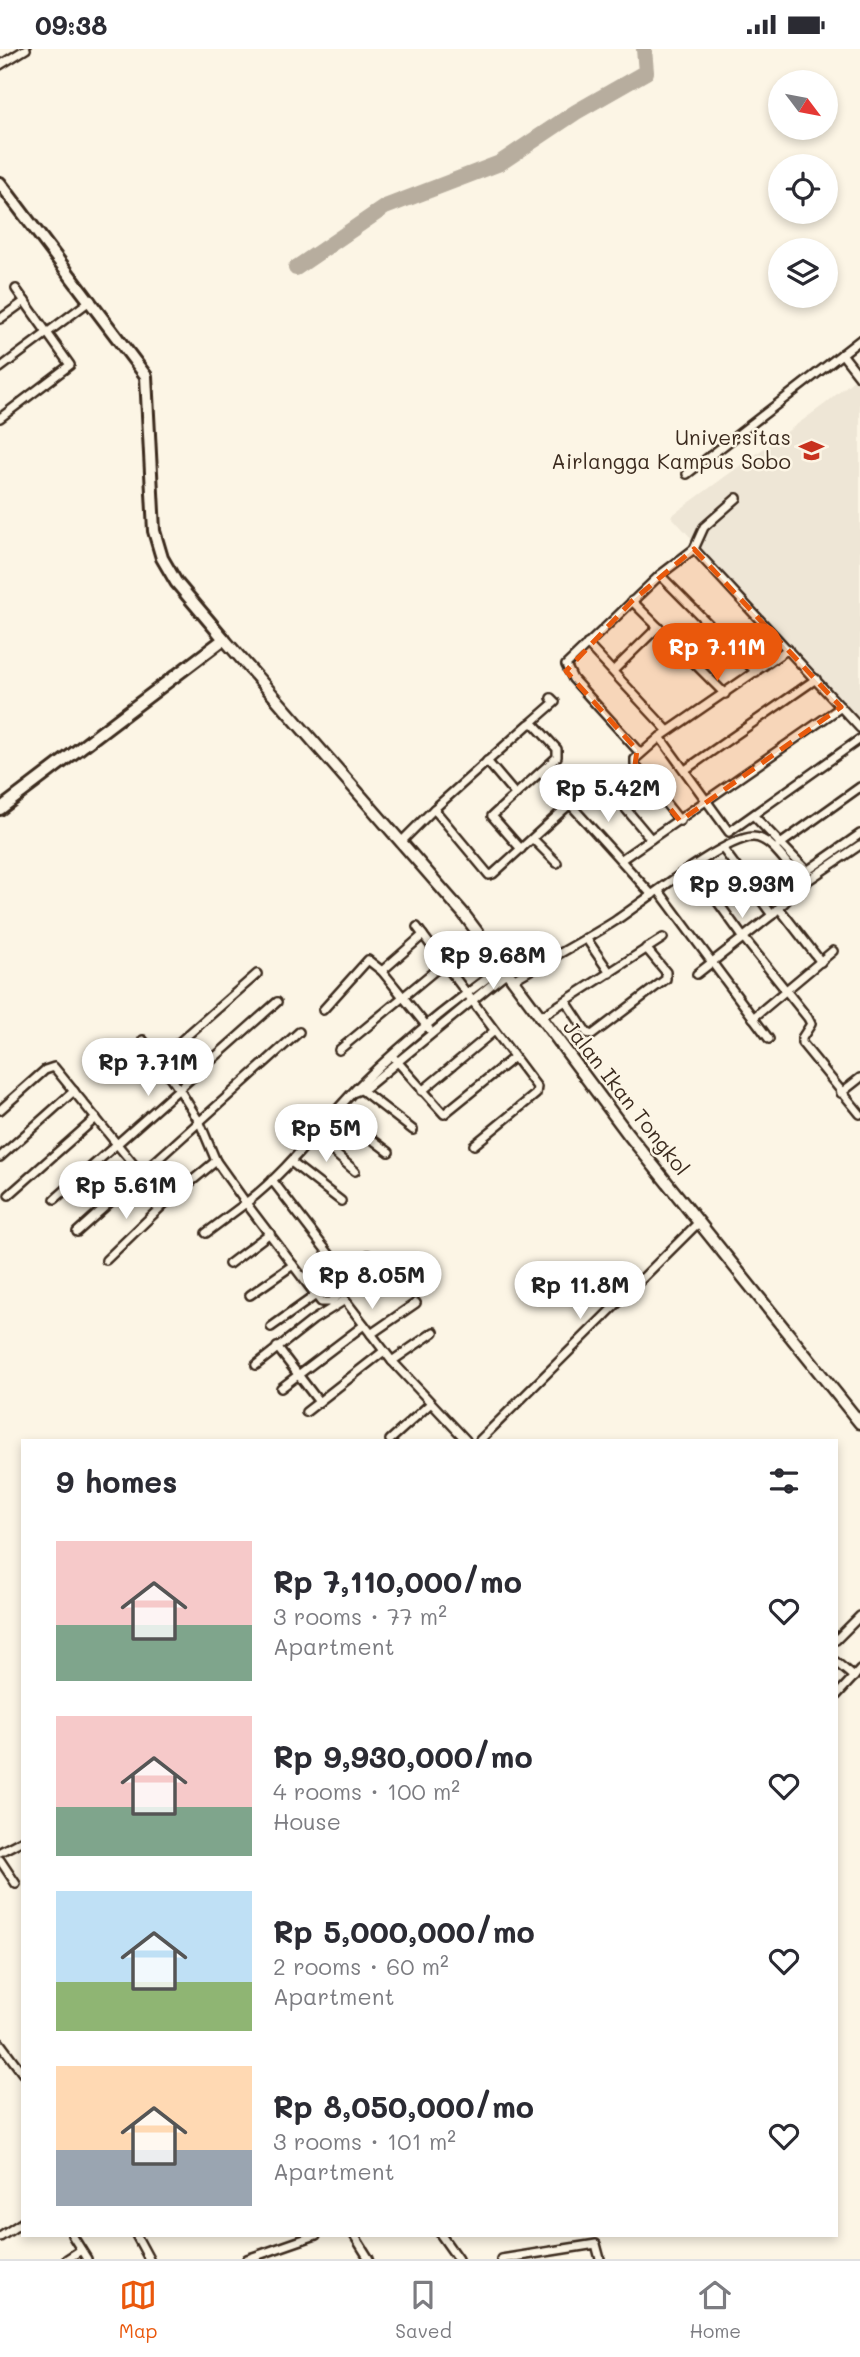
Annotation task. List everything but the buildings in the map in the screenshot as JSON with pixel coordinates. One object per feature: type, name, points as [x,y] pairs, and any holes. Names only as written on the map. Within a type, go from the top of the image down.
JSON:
[{"type":"main road","points":[[0,183],[146,376],[154,531],[162,558],[187,598],[224,639],[0,809]]},
{"type":"street","points":[[0,65],[26,49]]},
{"type":"street","points":[[0,418],[69,367],[16,289]]},
{"type":"street","points":[[0,368],[91,300]]},
{"type":"street","points":[[0,319],[24,301]]},
{"type":"street","points":[[687,474],[860,340]]},
{"type":"street","points":[[842,354],[860,377]]},
{"type":"street","points":[[639,753],[566,671],[567,664],[660,575],[694,549],[704,527],[737,498]]},
{"type":"street","points":[[694,549],[860,728]]},
{"type":"street","points":[[660,575],[756,672]]},
{"type":"street","points":[[632,601],[725,694]]},
{"type":"street","points":[[613,671],[658,627]]},
{"type":"street","name":"Jalan Ikan Tongkol","points":[[224,639],[463,913],[538,1018],[860,1423]]},
{"type":"street","points":[[587,644],[668,731]]},
{"type":"street","points":[[680,821],[635,765],[639,753],[788,649]]},
{"type":"street","points":[[685,770],[816,679]]},
{"type":"street","points":[[401,842],[434,809],[555,702],[551,698]]},
{"type":"street","points":[[622,859],[841,707]]},
{"type":"street","points":[[521,849],[492,818],[558,753],[531,723]]},
{"type":"street","points":[[660,737],[729,832],[860,739]]},
{"type":"street","points":[[487,761],[515,794]]},
{"type":"street","points":[[541,772],[655,893],[712,961],[769,1039]]},
{"type":"street","points":[[779,845],[860,787]]},
{"type":"street","points":[[610,790],[652,839]]},
{"type":"street","points":[[434,809],[487,874],[493,874],[570,804]]},
{"type":"street","points":[[754,815],[779,845],[807,871],[860,834]]},
{"type":"street","points":[[206,1233],[272,1181],[358,1090],[469,996],[507,973],[586,938],[723,849],[749,838],[760,839],[804,883]]},
{"type":"street","points":[[533,839],[557,863]]},
{"type":"street","points":[[697,974],[772,915],[804,883],[860,845]]},
{"type":"street","points":[[723,849],[772,915]]},
{"type":"street","points":[[693,868],[811,1024],[802,1038],[802,1043],[860,1114]]},
{"type":"street","points":[[779,908],[821,962]]},
{"type":"street","points":[[417,927],[538,1091],[474,1145]]},
{"type":"street","points":[[382,971],[423,935]]},
{"type":"street","points":[[586,938],[610,972]]},
{"type":"street","points":[[538,1018],[566,1003],[663,938]]},
{"type":"street","points":[[566,1003],[587,1033],[593,1035],[666,979],[666,972],[646,948]]},
{"type":"street","points":[[753,1018],[833,951]]},
{"type":"street","points":[[323,1010],[365,961],[371,961],[430,1029]]},
{"type":"street","points":[[339,1049],[444,963]]},
{"type":"street","points":[[158,1061],[257,974]]},
{"type":"street","points":[[55,1199],[277,1002]]},
{"type":"street","points":[[77,1232],[299,1032]]},
{"type":"street","points":[[422,1091],[493,1032]]},
{"type":"street","points":[[143,1040],[200,1123],[216,1161],[325,1304],[341,1294],[349,1284],[272,1181]]},
{"type":"street","points":[[395,1059],[438,1110],[447,1114],[513,1058]]},
{"type":"street","points":[[0,1111],[48,1067],[54,1067],[165,1203]]},
{"type":"street","points":[[841,1093],[860,1077]]},
{"type":"street","points":[[358,1090],[413,1130]]},
{"type":"street","points":[[0,1157],[74,1091]]},
{"type":"street","points":[[337,1113],[389,1152]]},
{"type":"street","points":[[9,1195],[96,1118]]},
{"type":"street","points":[[315,1136],[355,1171]]},
{"type":"street","points":[[106,1260],[165,1203],[216,1161]]},
{"type":"street","points":[[290,1162],[341,1201]]},
{"type":"street","points":[[481,1439],[699,1222]]},
{"type":"street","points":[[229,1264],[270,1233]]},
{"type":"street","points":[[343,1273],[369,1255]]},
{"type":"street","points":[[250,1295],[293,1265]]},
{"type":"street","points":[[271,1327],[316,1295]]},
{"type":"street","points":[[256,1364],[343,1300],[350,1304],[392,1361],[465,1439]]},
{"type":"street","points":[[371,1334],[416,1303]]},
{"type":"street","points":[[281,1388],[364,1325]]},
{"type":"street","points":[[392,1361],[434,1332]]},
{"type":"street","points":[[277,1347],[319,1402]]},
{"type":"street","points":[[306,1412],[384,1351]]},
{"type":"street","points":[[391,1439],[430,1404]]},
{"type":"street","points":[[838,1638],[860,1616]]},
{"type":"street","points":[[838,1664],[854,1677]]},
{"type":"street","points":[[838,1694],[860,1670]]},
{"type":"street","points":[[0,1852],[21,1841]]},
{"type":"street","points":[[0,1860],[16,1884]]},
{"type":"street","points":[[0,2043],[21,2071]]},
{"type":"street","points":[[0,2237],[21,2223]]},
{"type":"street","points":[[73,2237],[87,2259]]},
{"type":"street","points":[[137,2237],[149,2259]]},
{"type":"street","points":[[247,2259],[311,2237]]},
{"type":"street","points":[[355,2237],[369,2259]]},
{"type":"street","points":[[442,2237],[458,2259]]},
{"type":"street","points":[[594,2237],[600,2259]]},
{"type":"street","points":[[501,2259],[596,2244]]},
{"type":"street","points":[[67,2259],[81,2250]]},
{"type":"highlighted area","points":[[694,549],[841,707],[680,821],[635,765],[637,750],[566,671],[632,601]]},
{"type":"shaded area","points":[[855,379],[860,385],[860,723],[671,516],[825,404]]},
{"type":"waterway","points":[[296,268],[385,207],[500,163],[576,112],[646,72],[644,49]]},
{"type":"place","name":"Universitas Airlangga Kampus Sobo","points":[[811,450]]}]
